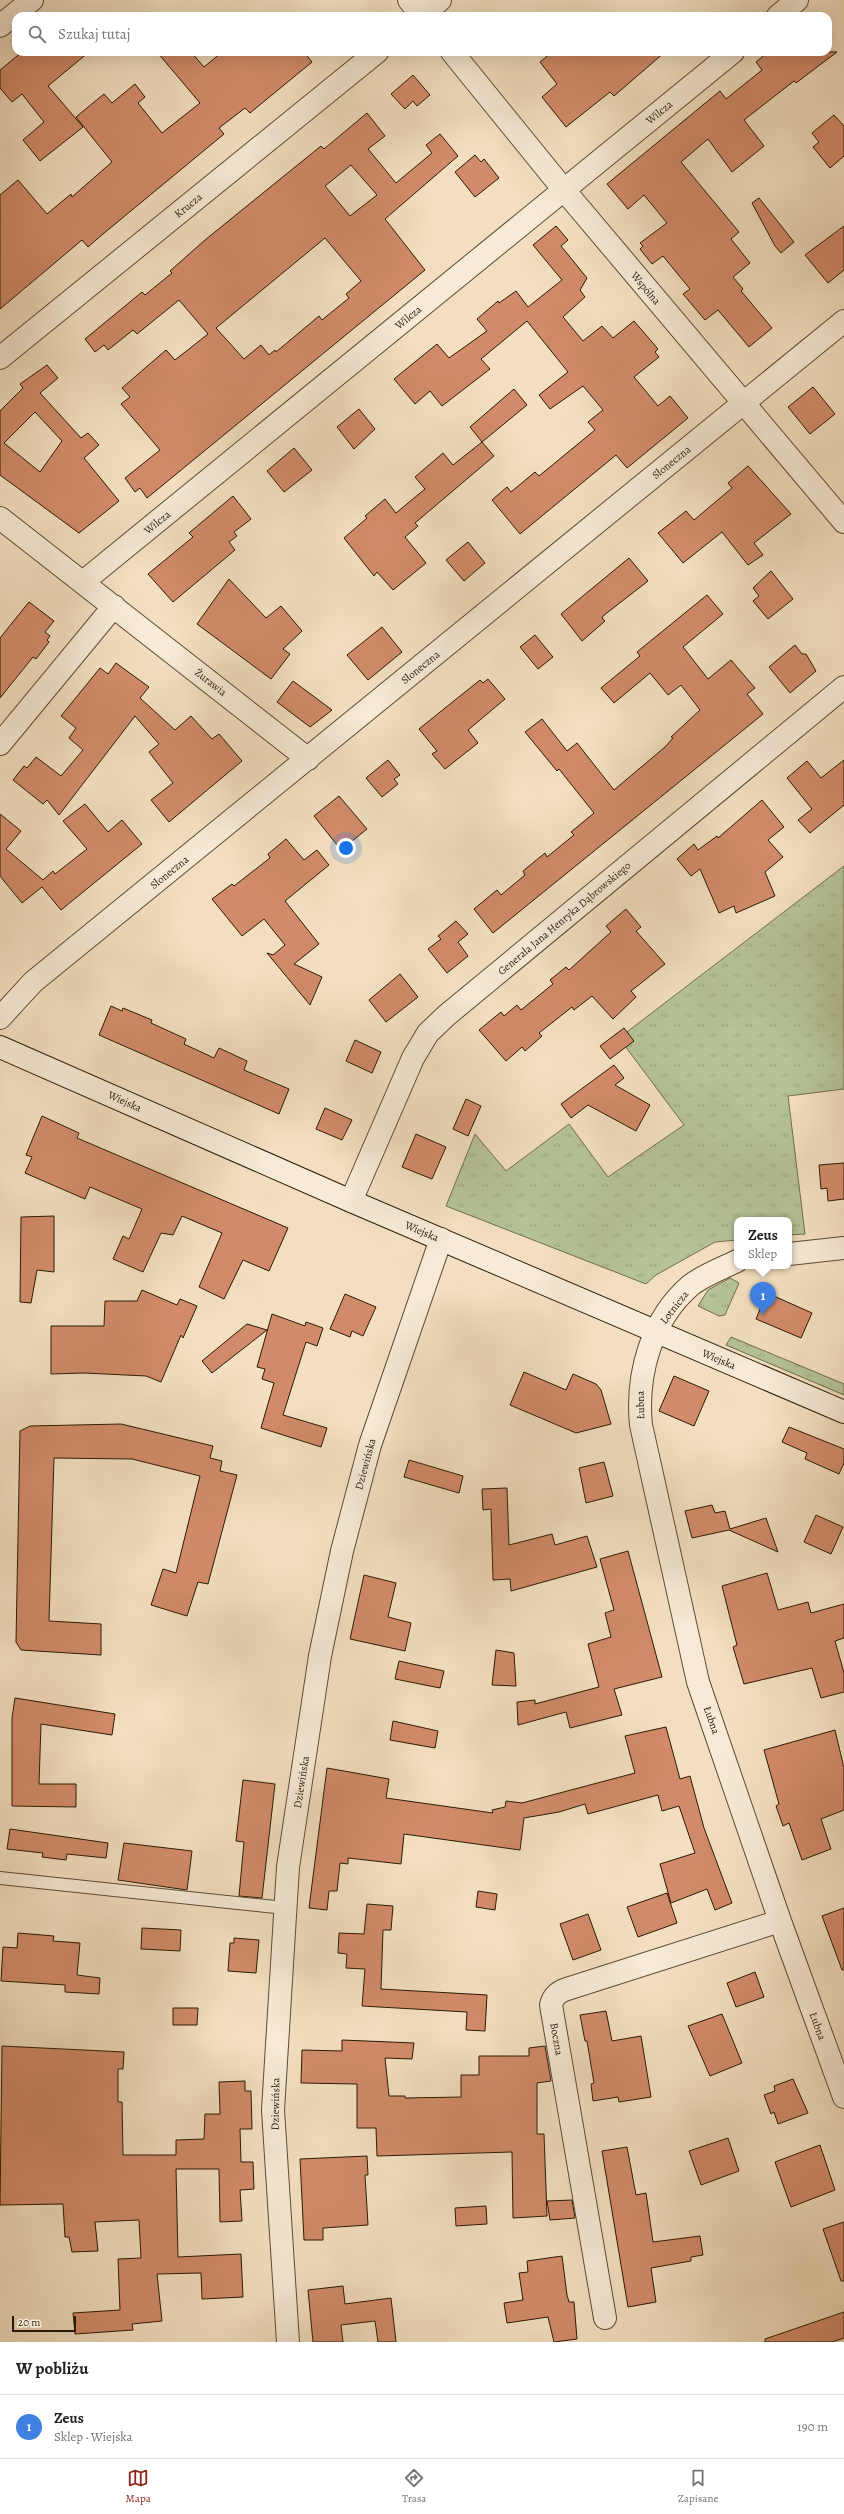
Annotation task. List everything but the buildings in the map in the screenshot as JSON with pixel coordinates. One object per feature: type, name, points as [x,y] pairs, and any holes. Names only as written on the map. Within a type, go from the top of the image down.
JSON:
[{"type":"street","points":[[17,12],[32,0]]},
{"type":"street","points":[[418,12],[440,0]]},
{"type":"street","points":[[783,12],[798,0]]},
{"type":"street","points":[[0,26],[12,16]]},
{"type":"street","name":"Krucza","points":[[0,358],[372,56]]},
{"type":"street","name":"Wspólna","points":[[455,56],[564,190],[844,522]]},
{"type":"street","name":"Wilcza","points":[[82,582],[728,56]]},
{"type":"street","name":"Słoneczna","points":[[0,1018],[33,982],[844,321]]},
{"type":"street","name":"Żurawia","points":[[0,518],[308,759]]},
{"type":"street","points":[[0,744],[114,606]]},
{"type":"street","name":"Generała Jana Henryka Dąbrowskiego","points":[[351,1201],[412,1058],[428,1033],[447,1015],[844,687]]},
{"type":"street","name":"Wiejska","points":[[0,1047],[351,1201],[844,1412]]},
{"type":"street","name":"Dziewińska","points":[[288,2342],[273,2110],[288,1867],[320,1656],[342,1551],[370,1445],[441,1239]]},
{"type":"street","points":[[792,1254],[844,1248]]},
{"type":"street","name":"Lotnicza","points":[[655,1332],[677,1300],[692,1284],[734,1263]]},
{"type":"street","name":"Łubna","points":[[655,1332],[641,1373],[638,1401],[641,1426],[698,1682],[780,1921],[844,2097]]},
{"type":"street","name":"Boczna","points":[[605,2318],[551,2005],[552,1999],[560,1991],[780,1921]]},
{"type":"lane","points":[[0,1878],[285,1908]]},
{"type":"green space","points":[[844,866],[844,1089],[788,1096],[805,1234],[792,1235],[792,1217],[734,1217],[734,1240],[715,1242],[656,1275],[646,1284],[446,1206],[475,1134],[506,1171],[569,1124],[608,1177],[684,1125],[619,1038]]},
{"type":"green space","points":[[730,1278],[739,1283],[725,1315],[719,1316],[698,1306],[708,1290]]},
{"type":"green space","points":[[731,1337],[844,1384],[844,1395],[726,1345]]},
{"type":"place","name":"Zeus","points":[[763,1315]]}]
